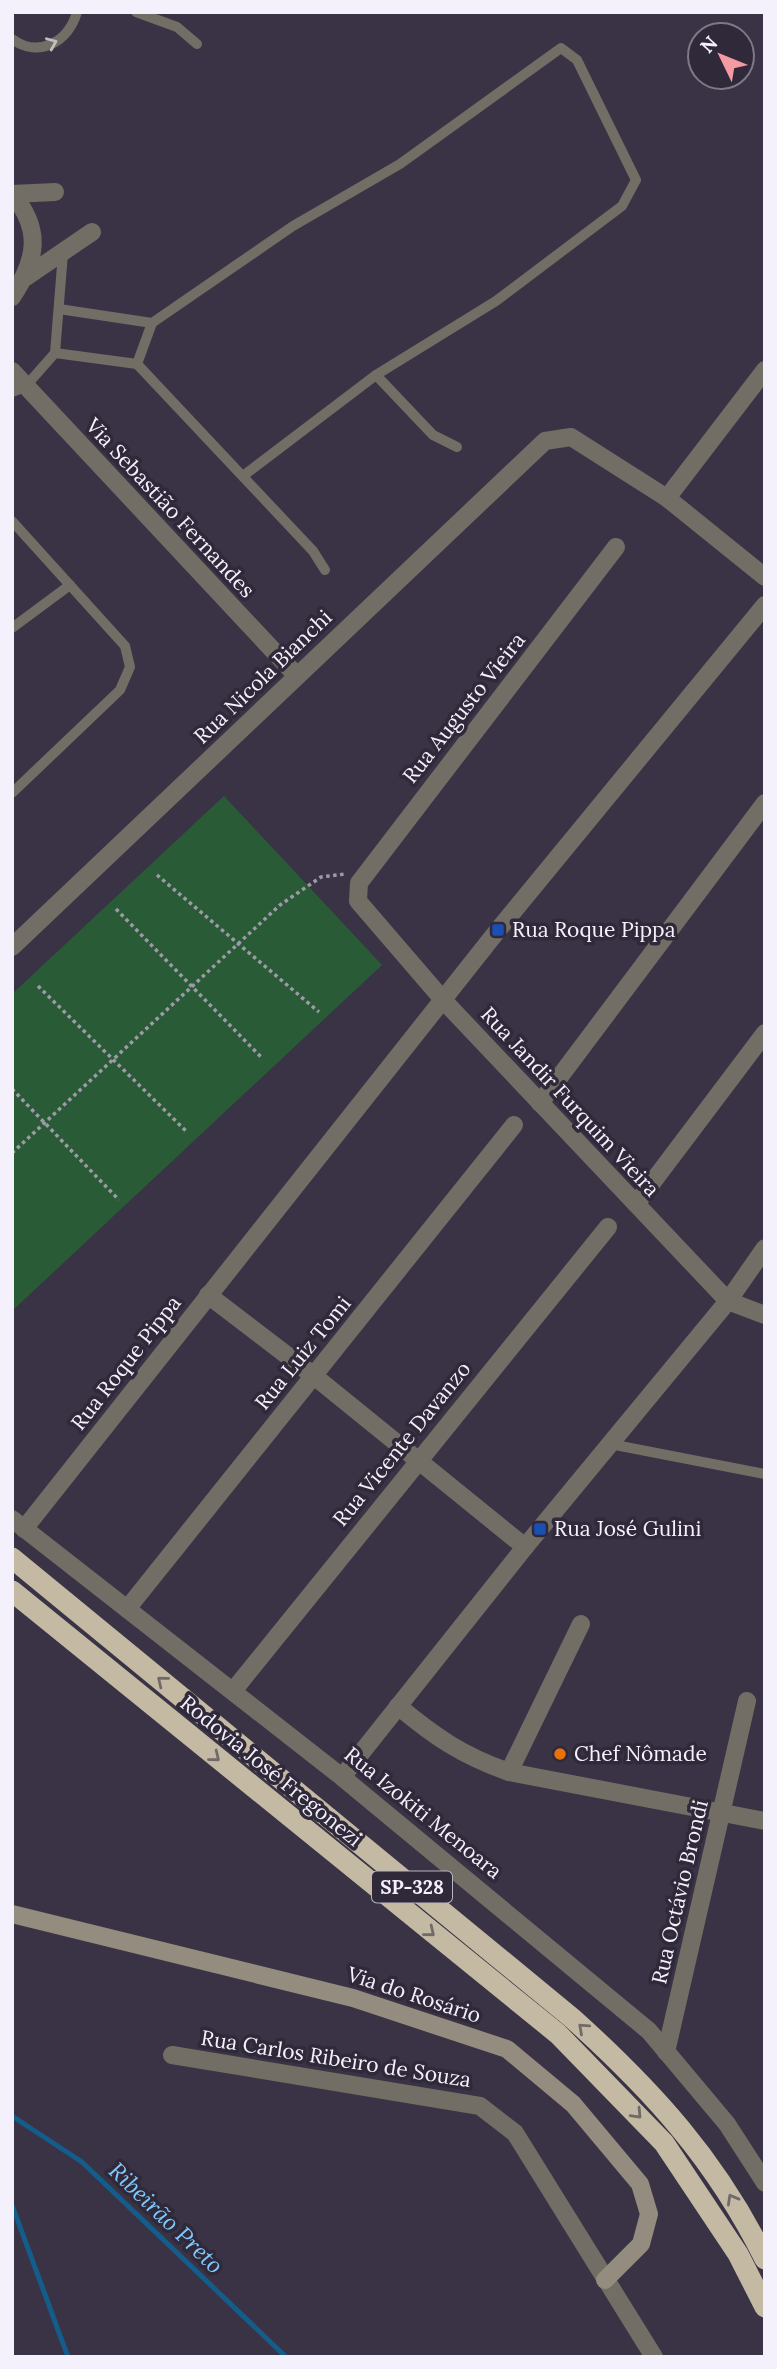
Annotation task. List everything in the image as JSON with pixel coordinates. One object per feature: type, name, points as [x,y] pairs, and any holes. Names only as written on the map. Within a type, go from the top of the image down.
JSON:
[{"type":"highway","name":"Rodovia José Fregonezi","points":[[12,1558],[572,2018],[635,2074],[681,2126],[721,2178],[765,2259]]},
{"type":"highway","name":"Rodovia José Fregonezi","points":[[12,1591],[568,2044],[664,2143],[738,2255],[765,2307]]},
{"type":"highway","points":[[12,1609],[106,1667]]},
{"type":"street","points":[[12,194],[55,192]]},
{"type":"street","points":[[12,194],[24,208],[36,247],[26,276],[12,297]]},
{"type":"street","points":[[26,276],[92,232]]},
{"type":"street","points":[[765,370],[667,498],[765,577]]},
{"type":"street","name":"Via Sebastião Fernandes","points":[[12,371],[19,390],[297,676]]},
{"type":"street","name":"Rua Nicola Bianchi","points":[[12,947],[545,441],[570,437],[667,498]]},
{"type":"street","name":"Rua Augusto Vieira","points":[[358,901],[359,883],[367,872],[616,547]]},
{"type":"street","name":"Rua Roque Pippa","points":[[18,1524],[208,1295],[498,930],[765,605]]},
{"type":"street","points":[[540,1103],[765,803]]},
{"type":"street","name":"Rua Jandir Furquim Vieira","points":[[358,901],[444,1001],[728,1301],[765,1315]]},
{"type":"street","points":[[636,1204],[765,1033]]},
{"type":"street","name":"Rua Luiz Tomi","points":[[127,1609],[514,1125]]},
{"type":"street","name":"Rua Vicente Davanzo","points":[[233,1691],[608,1227]]},
{"type":"street","points":[[342,1777],[525,1547],[728,1301],[765,1248]]},
{"type":"street","points":[[208,1295],[314,1376],[525,1547]]},
{"type":"street","name":"Rua Izokiti Menoara","points":[[18,1524],[342,1777],[649,2031],[727,2124],[765,2183]]},
{"type":"street","points":[[509,1772],[581,1624]]},
{"type":"street","name":"Rua Octávio Brondi","points":[[666,2052],[747,1701]]},
{"type":"street","points":[[398,1706],[438,1739],[472,1759],[509,1772],[765,1821]]},
{"type":"street","name":"Via do Rosário","points":[[12,1914],[354,1998],[507,2049],[573,2104],[640,2184],[649,2214],[641,2244],[605,2280]]},
{"type":"street","name":"Rua Carlos Ribeiro de Souza","points":[[172,2055],[480,2106],[515,2133],[654,2357]]},
{"type":"lane","points":[[13,41],[41,48],[54,44],[74,25],[77,12]]},
{"type":"lane","points":[[136,12],[177,27],[197,44]]},
{"type":"lane","points":[[137,364],[152,323],[293,226],[400,164],[561,48],[577,60],[636,180],[622,206],[496,301],[376,374],[243,475]]},
{"type":"lane","points":[[19,390],[55,353],[63,253]]},
{"type":"lane","points":[[59,309],[152,323]]},
{"type":"lane","points":[[55,353],[137,364],[313,551],[325,570]]},
{"type":"lane","points":[[376,374],[433,435],[457,447]]},
{"type":"lane","points":[[12,521],[125,646],[130,667],[120,690],[12,793]]},
{"type":"lane","points":[[12,628],[70,584]]},
{"type":"lane","points":[[610,1444],[765,1474]]},
{"type":"path","points":[[12,1153],[280,905],[321,877],[367,872]]},
{"type":"path","points":[[157,875],[319,1012]]},
{"type":"path","points":[[116,909],[263,1059]]},
{"type":"path","points":[[38,986],[187,1132]]},
{"type":"path","points":[[12,1089],[119,1200]]},
{"type":"green space","points":[[224,796],[382,965],[12,1311],[12,994]]},
{"type":"waterway","name":"Ribeirão Preto","points":[[12,2116],[82,2162],[286,2357]]},
{"type":"waterway","points":[[12,2205],[68,2357]]},
{"type":"place","name":"Rua Roque Pippa","points":[[498,930]]},
{"type":"place","name":"Rua José Gulini","points":[[540,1529]]},
{"type":"place","name":"Chef Nômade","points":[[560,1754]]}]
